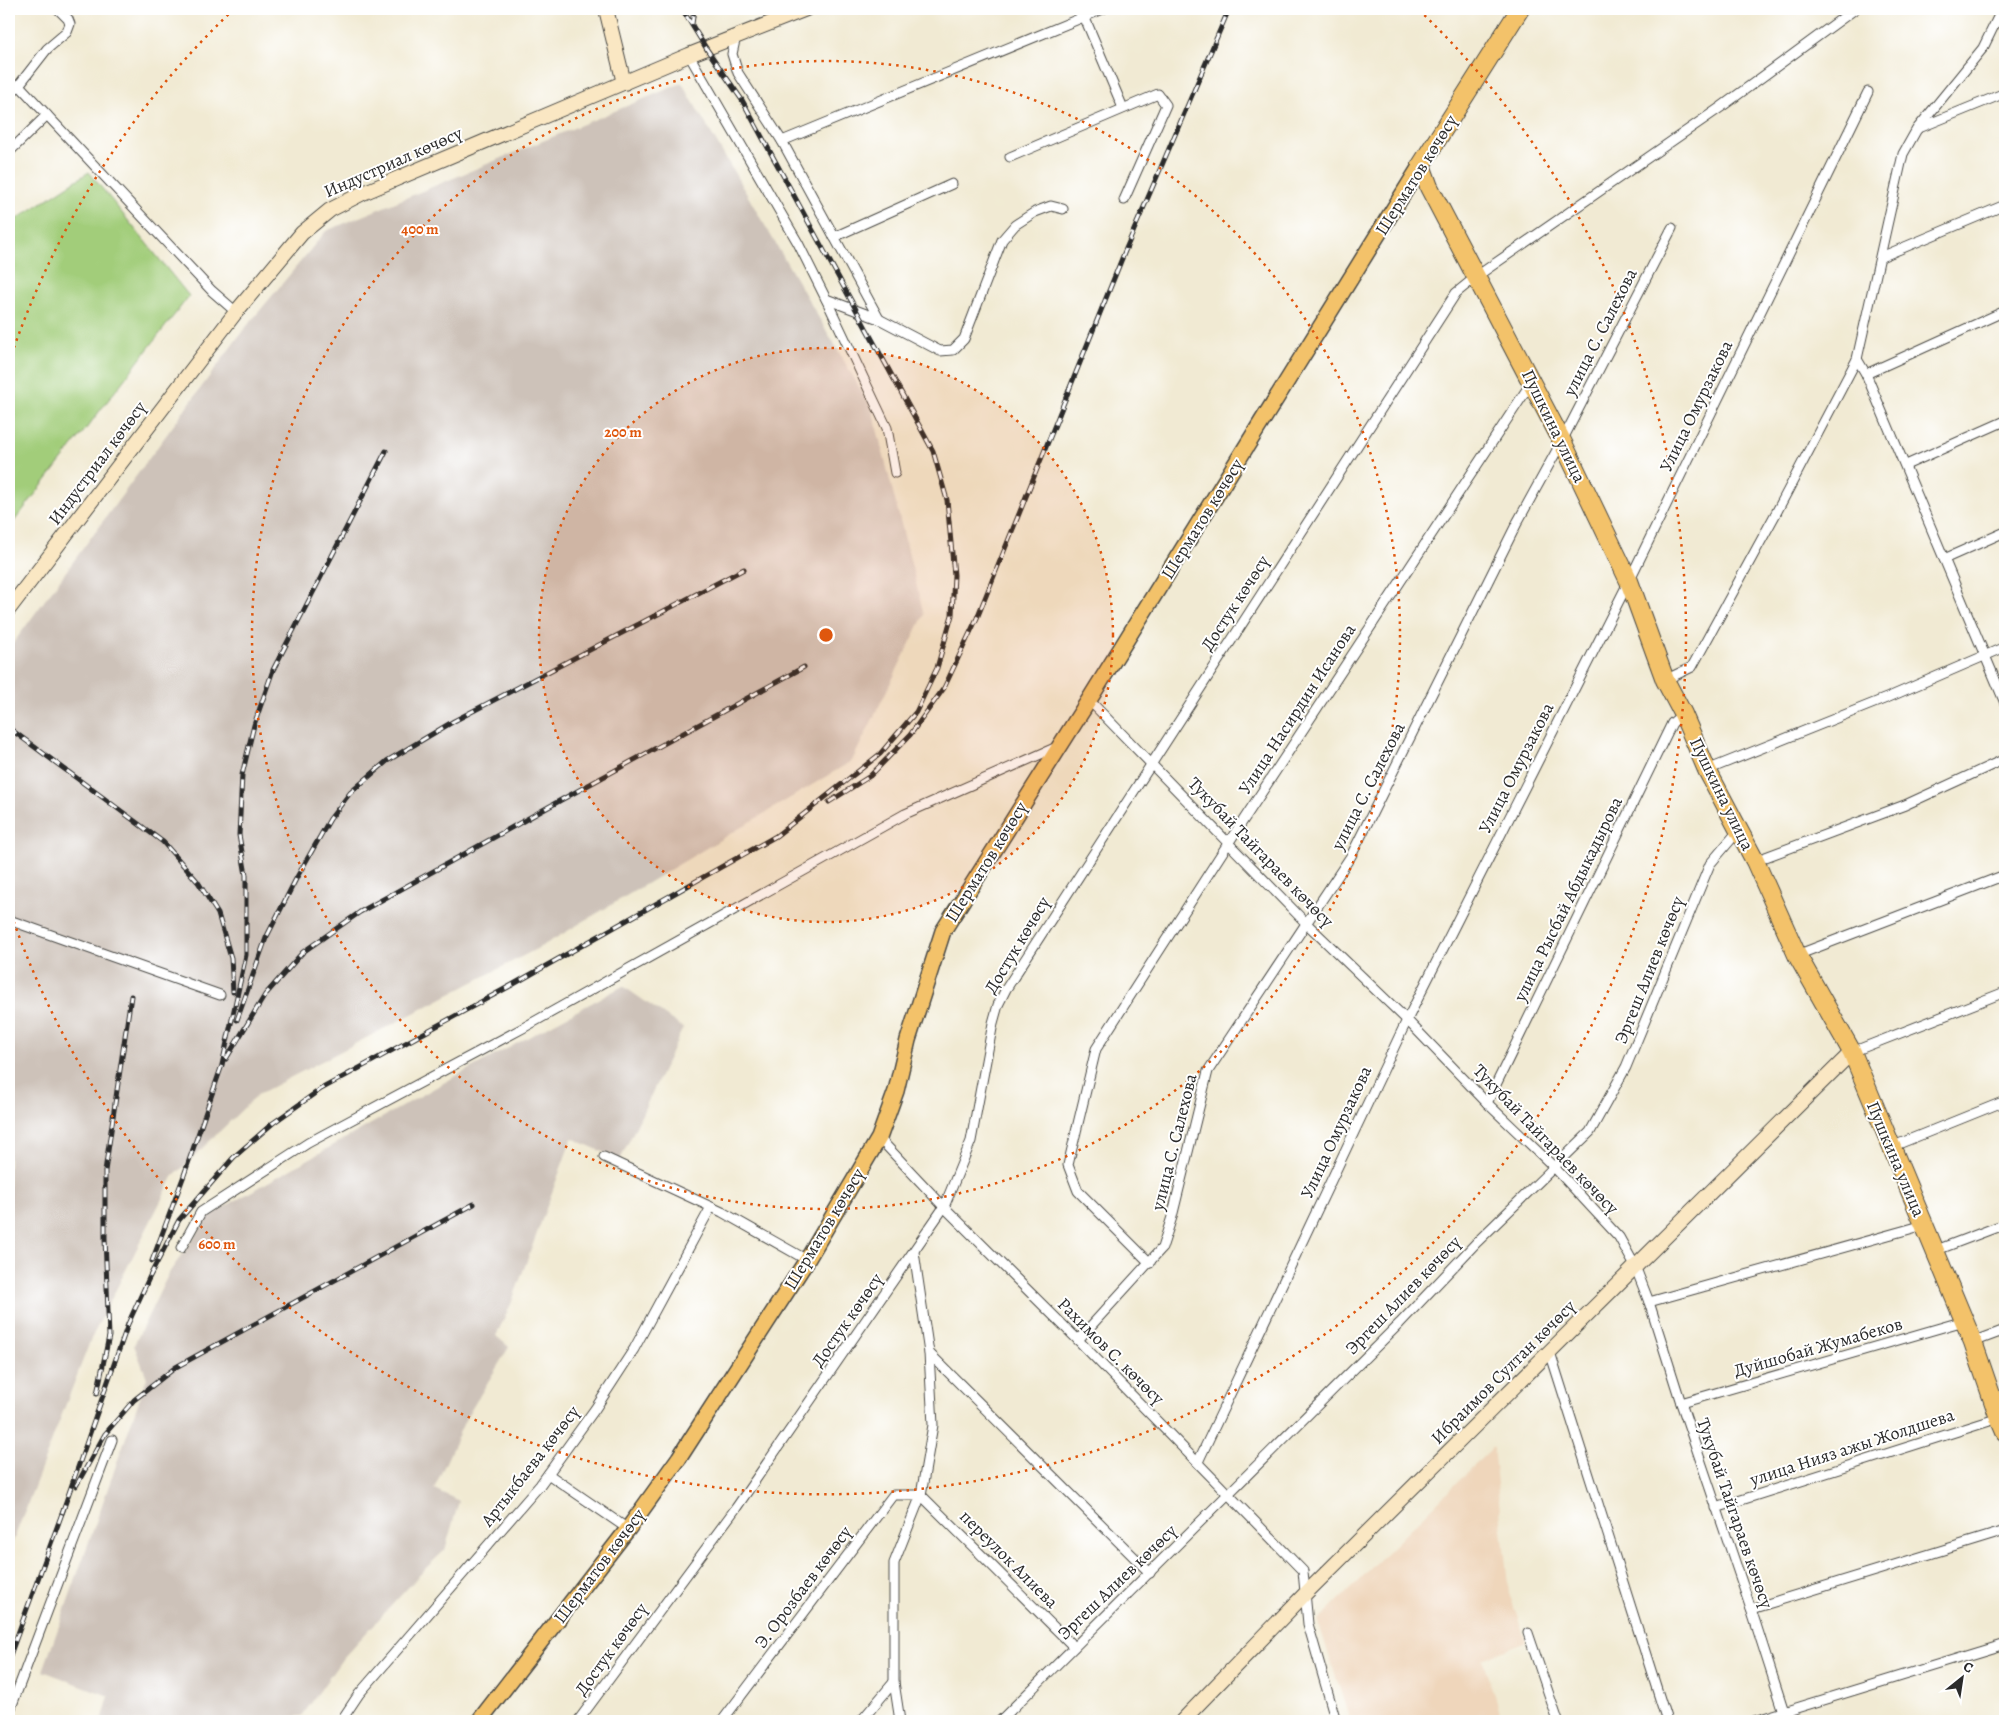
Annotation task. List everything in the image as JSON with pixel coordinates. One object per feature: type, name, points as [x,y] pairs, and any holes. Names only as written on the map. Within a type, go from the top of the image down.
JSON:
[{"type":"highway","name":"Шерматов көчөсү","points":[[1421,165],[1520,9]]},
{"type":"highway","name":"Пушкина улица","points":[[1421,165],[1429,187],[1533,381],[1629,581],[1665,680],[1683,714],[1707,770],[1755,861],[1797,955],[1852,1052],[1973,1342],[2002,1425]]},
{"type":"main road","points":[[606,9],[624,83]]},
{"type":"main road","name":"Индустриал көчөсү","points":[[9,609],[236,312],[302,233],[330,210],[363,193],[689,55],[806,9]]},
{"type":"main road","name":"Шерматов көчөсү","points":[[479,1721],[628,1530],[679,1458],[807,1260],[879,1138],[896,1090],[908,1040],[943,931],[1089,700],[1421,165]]},
{"type":"main road","name":"Ибраимов Султан көчөсү","points":[[1182,1721],[1305,1594],[1852,1052]]},
{"type":"street","points":[[9,95],[48,49],[67,32],[70,24],[68,19],[58,9]]},
{"type":"street","points":[[782,141],[1082,13],[1103,9]]},
{"type":"street","name":"Достук көчөсү","points":[[578,1721],[736,1508],[944,1208],[971,1141],[998,1005],[1006,988],[1456,293],[1477,276],[1722,107],[1855,9]]},
{"type":"street","points":[[1665,680],[1692,667],[1857,359],[1903,154],[1916,129],[1983,48],[2002,9]]},
{"type":"street","points":[[1082,13],[1123,108]]},
{"type":"street","points":[[736,36],[732,54],[738,73],[782,141],[879,319]]},
{"type":"street","points":[[689,55],[798,242],[887,428],[896,474]]},
{"type":"street","points":[[19,85],[212,291],[236,312]]},
{"type":"street","name":"Улица Омурзакова","points":[[1198,1462],[1407,1020],[1629,581],[1868,92]]},
{"type":"street","points":[[1916,129],[2005,93]]},
{"type":"street","points":[[1010,157],[1158,94],[1166,105],[1124,200]]},
{"type":"street","points":[[9,152],[47,116]]},
{"type":"street","points":[[834,237],[952,184]]},
{"type":"street","points":[[1881,257],[2005,205]]},
{"type":"street","points":[[826,299],[879,319],[940,351],[953,350],[964,339],[1002,240],[1015,225],[1035,212],[1052,206],[1063,209]]},
{"type":"street","name":"улица С. Салехова","points":[[1078,1340],[1162,1248],[1172,1216],[1208,1071],[1351,856],[1518,522],[1672,228]]},
{"type":"street","points":[[1866,374],[2005,311]]},
{"type":"street","points":[[1857,359],[1866,374],[1906,465],[2005,703]]},
{"type":"street","name":"Улица Насирдин Исанова","points":[[1150,1262],[1078,1191],[1068,1165],[1096,1049],[1229,842],[1533,381]]},
{"type":"street","points":[[1906,465],[2005,421]]},
{"type":"street","points":[[1944,559],[2005,532]]},
{"type":"street","points":[[1707,770],[1889,697],[2005,647]]},
{"type":"street","name":"Тукубай Тайгараев көчөсү","points":[[1089,700],[1306,923],[1407,1020],[1554,1167],[1619,1237],[1635,1266],[1649,1302],[1786,1717]]},
{"type":"street","name":"улица Рысбай Абдыкадырова","points":[[1488,1103],[1672,723],[1683,714]]},
{"type":"street","points":[[181,1248],[201,1212],[308,1143],[522,1028],[905,814],[1059,746]]},
{"type":"street","points":[[1755,861],[1905,805],[2005,759]]},
{"type":"street","name":"Эргеш Алиев көчөсү","points":[[1000,1721],[1400,1323],[1477,1242],[1590,1132],[1626,1067],[1710,864],[1739,830]]},
{"type":"street","points":[[1797,955],[2005,875]]},
{"type":"street","points":[[9,920],[220,995]]},
{"type":"street","points":[[1852,1052],[2005,992]]},
{"type":"street","points":[[1891,1147],[2005,1101]]},
{"type":"street","name":"Рахимов С. көчөсү","points":[[879,1138],[944,1208],[1078,1340],[1303,1571],[1308,1624],[1336,1721]]},
{"type":"street","points":[[604,1157],[711,1207],[807,1260]]},
{"type":"street","name":"Артыкбаева көчөсү","points":[[341,1721],[359,1694],[548,1474],[634,1349],[711,1207]]},
{"type":"street","points":[[1934,1251],[2005,1224]]},
{"type":"street","points":[[1649,1302],[1924,1225]]},
{"type":"street","points":[[900,1721],[894,1682],[894,1562],[921,1495],[933,1425],[929,1353],[914,1252]]},
{"type":"street","name":"Дуйшобай Жумабеков","points":[[1681,1403],[1964,1321]]},
{"type":"street","points":[[1973,1342],[2005,1330]]},
{"type":"street","points":[[1550,1352],[1667,1721]]},
{"type":"street","points":[[929,1353],[1150,1573]]},
{"type":"street","name":"улица Нияз ажы Жолдшева","points":[[1716,1508],[2002,1425]]},
{"type":"street","points":[[9,1713],[112,1440]]},
{"type":"street","points":[[548,1474],[628,1530]]},
{"type":"street","name":"Э. Орозбаев көчөсү","points":[[722,1721],[893,1495],[921,1495]]},
{"type":"street","name":"переулок Алиева","points":[[921,1495],[1074,1646]]},
{"type":"street","points":[[1751,1609],[2005,1531]]},
{"type":"street","points":[[1528,1633],[1558,1721]]},
{"type":"street","points":[[1754,1721],[1786,1717],[2005,1644]]},
{"type":"street","points":[[862,1721],[894,1682]]},
{"type":"shaded area","points":[[682,83],[872,409],[924,615],[852,761],[544,945],[257,1095],[173,1177],[91,1339],[9,1552],[9,649],[242,332],[326,231]]},
{"type":"shaded area","points":[[623,986],[683,1028],[620,1160],[572,1138],[511,1304],[496,1336],[509,1347],[465,1420],[434,1489],[459,1501],[445,1550],[343,1658],[302,1716],[269,1717],[267,1721],[102,1721],[109,1696],[43,1671],[147,1378],[134,1345],[169,1273],[210,1215],[447,1081]]},
{"type":"shaded area","points":[[1493,1447],[1509,1593],[1526,1642],[1482,1659],[1502,1721],[1350,1721],[1318,1621]]},
{"type":"green space","points":[[89,172],[189,296],[9,528],[9,224]]},
{"type":"railway","points":[[62,1513],[128,1324],[149,1278],[179,1220],[234,1157],[273,1123],[321,1089],[512,985],[776,836],[880,754],[916,712],[937,668],[952,615],[954,575],[947,500],[933,451],[742,100],[682,9]]},
{"type":"railway","points":[[692,24],[694,9]]},
{"type":"railway","points":[[829,802],[870,776],[910,735],[944,688],[977,618],[1125,251],[1229,9]]},
{"type":"railway","points":[[152,1261],[222,1065],[246,955],[246,875],[239,835],[242,775],[254,725],[273,670],[386,451]]},
{"type":"railway","points":[[237,1020],[266,938],[297,877],[330,819],[350,793],[387,761],[454,721],[744,569]]},
{"type":"railway","points":[[226,1059],[265,995],[303,952],[360,912],[804,667]]},
{"type":"railway","points":[[9,728],[163,842],[198,882],[218,914],[231,958],[233,992]]},
{"type":"railway","points":[[97,1394],[109,1336],[105,1238],[105,1171],[131,996]]},
{"type":"railway","points":[[76,1486],[105,1434],[134,1400],[176,1367],[474,1204]]},
{"type":"railway","points":[[9,1658],[64,1508]]}]
